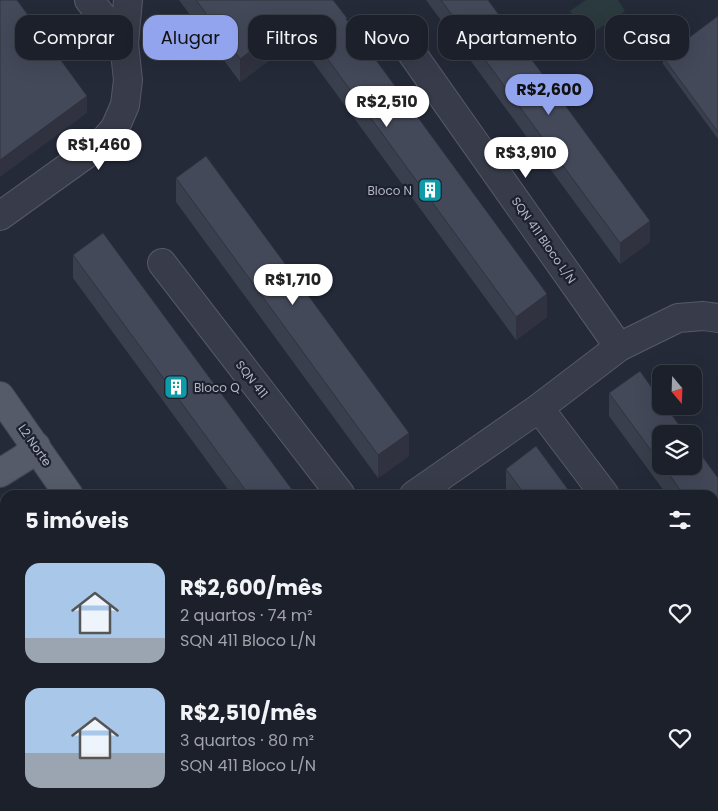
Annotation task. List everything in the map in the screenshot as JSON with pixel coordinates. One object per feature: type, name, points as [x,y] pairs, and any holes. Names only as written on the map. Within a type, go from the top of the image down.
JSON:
[{"type":"main road","name":"L2 Norte","points":[[0,396],[66,490]]},
{"type":"main road","points":[[0,473],[24,458],[36,446]]},
{"type":"street","points":[[89,0],[101,15]]},
{"type":"street","points":[[127,15],[128,0]]},
{"type":"street","points":[[0,216],[103,142],[115,128],[126,105],[128,80],[126,60]]},
{"type":"street","name":"SQN 411 Bloco L/N","points":[[417,60],[619,347]]},
{"type":"street","name":"SQN 411","points":[[162,263],[338,490]]},
{"type":"street","points":[[421,490],[539,408],[619,347],[678,318],[703,316],[718,318]]},
{"type":"street","points":[[539,408],[600,490]]},
{"type":"shaded area","points":[[586,0],[618,0],[625,11],[619,15],[605,15],[605,25],[595,31],[595,15],[573,15],[570,11]]},
{"type":"building","points":[[0,0],[17,0],[28,15],[15,15],[15,60],[61,60],[87,96],[0,160]]},
{"type":"building","points":[[196,0],[333,0],[346,17],[346,60],[376,60],[547,294],[516,317],[328,60],[336,60],[336,15],[248,15],[248,53],[240,59],[238,56],[238,15],[207,15]]},
{"type":"building","points":[[441,0],[488,0],[499,15],[452,15]]},
{"type":"building","points":[[718,16],[718,132],[665,60],[689,60],[689,38]]},
{"type":"building","points":[[485,60],[532,60],[650,221],[620,243]]},
{"type":"building","points":[[206,156],[409,433],[378,455],[176,178]]},
{"type":"building","points":[[103,233],[292,490],[245,490],[73,255]]},
{"type":"building","points":[[640,371],[652,388],[652,415],[672,415],[679,425],[652,425],[652,452],[609,393]]},
{"type":"building","points":[[536,446],[568,490],[521,490],[506,469]]},
{"type":"building","points":[[702,456],[718,478],[718,490],[680,490],[670,475],[702,475]]},
{"type":"place","name":"Bloco N","points":[[430,190]]},
{"type":"place","name":"Bloco Q","points":[[176,387]]}]
